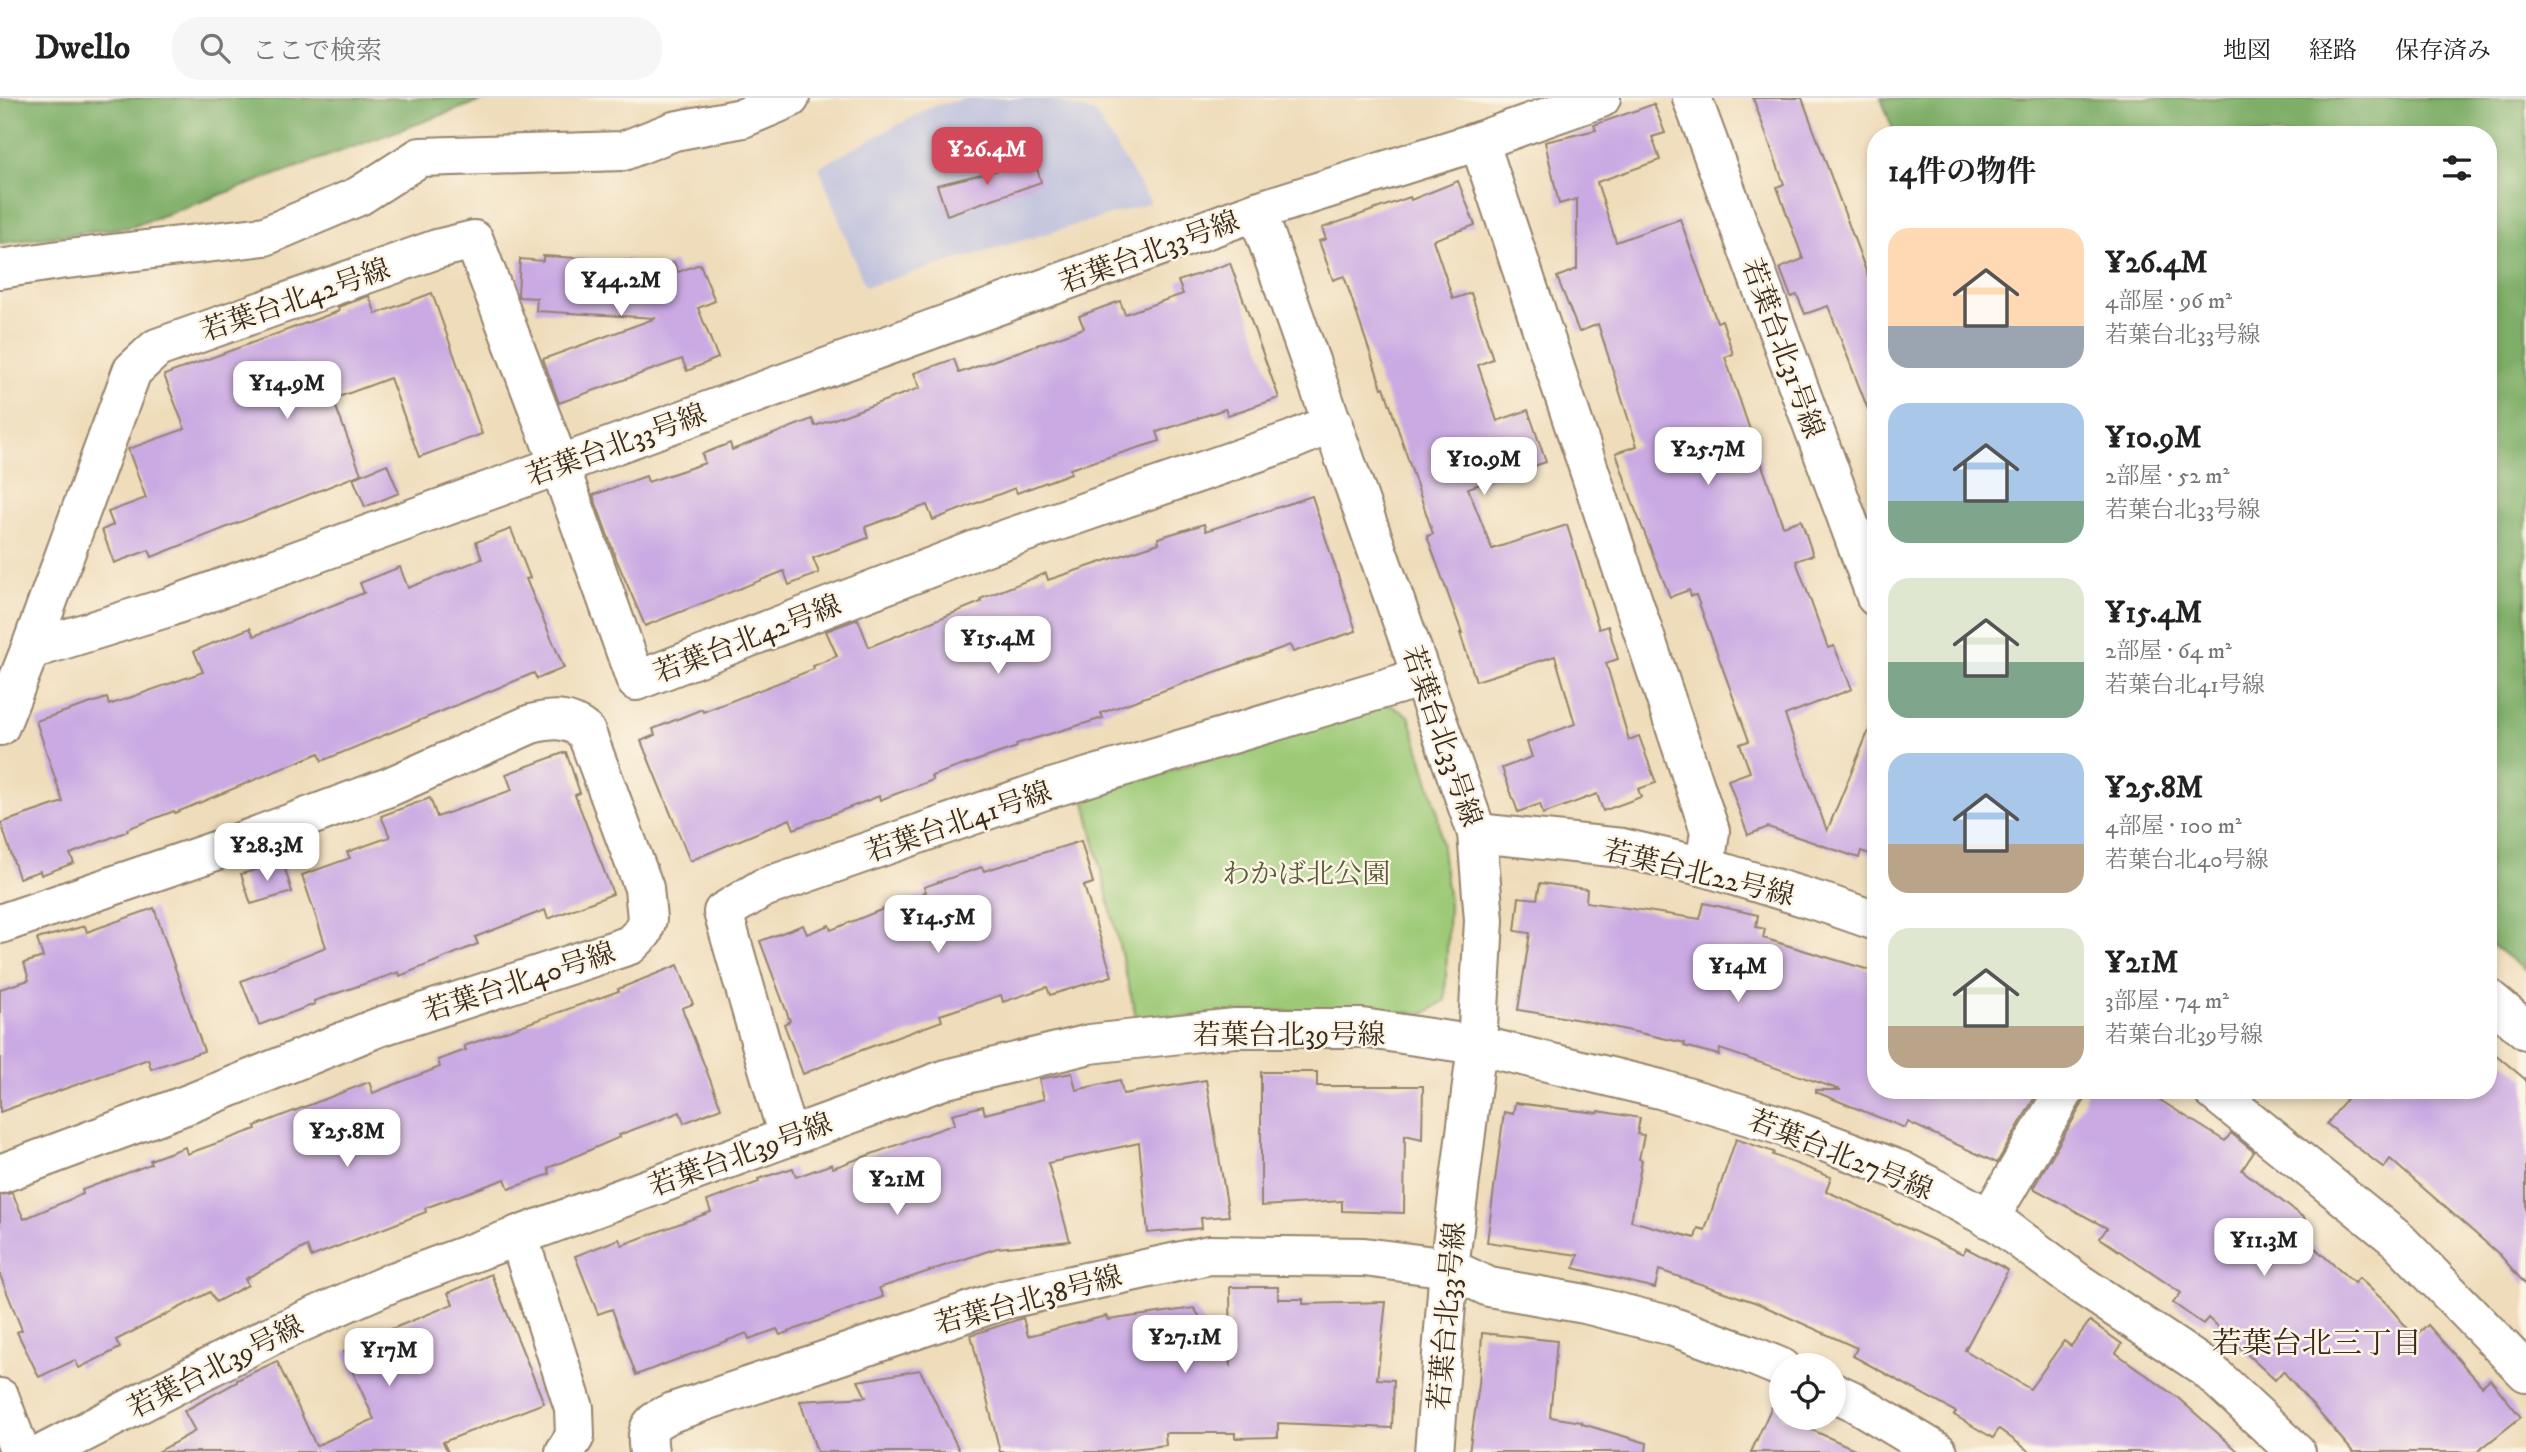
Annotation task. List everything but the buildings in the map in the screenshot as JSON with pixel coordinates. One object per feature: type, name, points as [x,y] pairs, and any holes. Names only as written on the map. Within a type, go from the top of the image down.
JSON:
[{"type":"street","points":[[0,269],[265,236],[359,196],[420,157],[623,151],[674,131],[743,118],[790,98]]},
{"type":"street","points":[[1257,211],[1479,141],[1601,98]]},
{"type":"street","name":"若葉台北31号線","points":[[1692,98],[1867,573]]},
{"type":"street","points":[[1479,141],[1710,831],[1705,867]]},
{"type":"street","name":"若葉台北33号線","points":[[30,650],[169,607],[1257,211],[1477,833],[1484,920],[1477,1045],[1449,1268],[1434,1452]]},
{"type":"street","name":"若葉台北42号線","points":[[30,650],[132,371],[157,348],[437,249],[474,240],[559,464],[636,681],[986,546],[1290,441],[1333,423]]},
{"type":"street","points":[[0,726],[30,650]]},
{"type":"street","name":"若葉台北41号線","points":[[788,1137],[723,912],[763,888],[1045,790],[1423,677]]},
{"type":"street","name":"若葉台北40号線","points":[[0,924],[224,848],[389,788],[531,724],[554,719],[570,721],[586,732],[644,888],[647,919],[643,932],[630,945],[379,1027],[191,1103],[0,1174]]},
{"type":"street","name":"若葉台北22号線","points":[[1477,833],[1622,848],[1705,867],[1867,918]]},
{"type":"street","points":[[2497,1006],[2526,1030]]},
{"type":"street","name":"若葉台北39号線","points":[[46,1452],[268,1337],[393,1282],[946,1079],[1090,1044],[1235,1028],[1362,1028],[1477,1045]]},
{"type":"street","name":"若葉台北27号線","points":[[1477,1045],[1660,1089],[1782,1126],[1902,1171],[1989,1219],[2206,1368],[2297,1452]]},
{"type":"street","points":[[1989,1219],[2060,1099]]},
{"type":"street","points":[[2223,1099],[2398,1240],[2526,1372]]},
{"type":"street","points":[[518,1235],[574,1408],[575,1436],[565,1452]]},
{"type":"street","name":"若葉台北38号線","points":[[649,1452],[646,1436],[657,1419],[1003,1300],[1209,1255],[1364,1257],[1449,1268]]},
{"type":"street","points":[[1449,1268],[1489,1287],[1585,1304],[1668,1325],[1769,1363]]},
{"type":"street","points":[[1846,1397],[1938,1452]]},
{"type":"street","points":[[0,1398],[20,1452]]},
{"type":"shaded area","points":[[969,98],[1046,98],[1095,113],[1151,203],[865,287],[819,167],[933,106]]},
{"type":"green space","points":[[0,98],[489,98],[131,227],[0,243]]},
{"type":"green space","points":[[1881,98],[2526,98],[2526,971],[2497,949],[2497,126],[1892,126]]},
{"type":"green space","name":"わかば北公園","points":[[1388,704],[1409,716],[1437,809],[1449,904],[1445,1000],[1426,1013],[1265,1011],[1137,1021],[1084,797]]},
{"type":"district","name":"若葉台北三丁目","points":[[2317,1343]]}]
